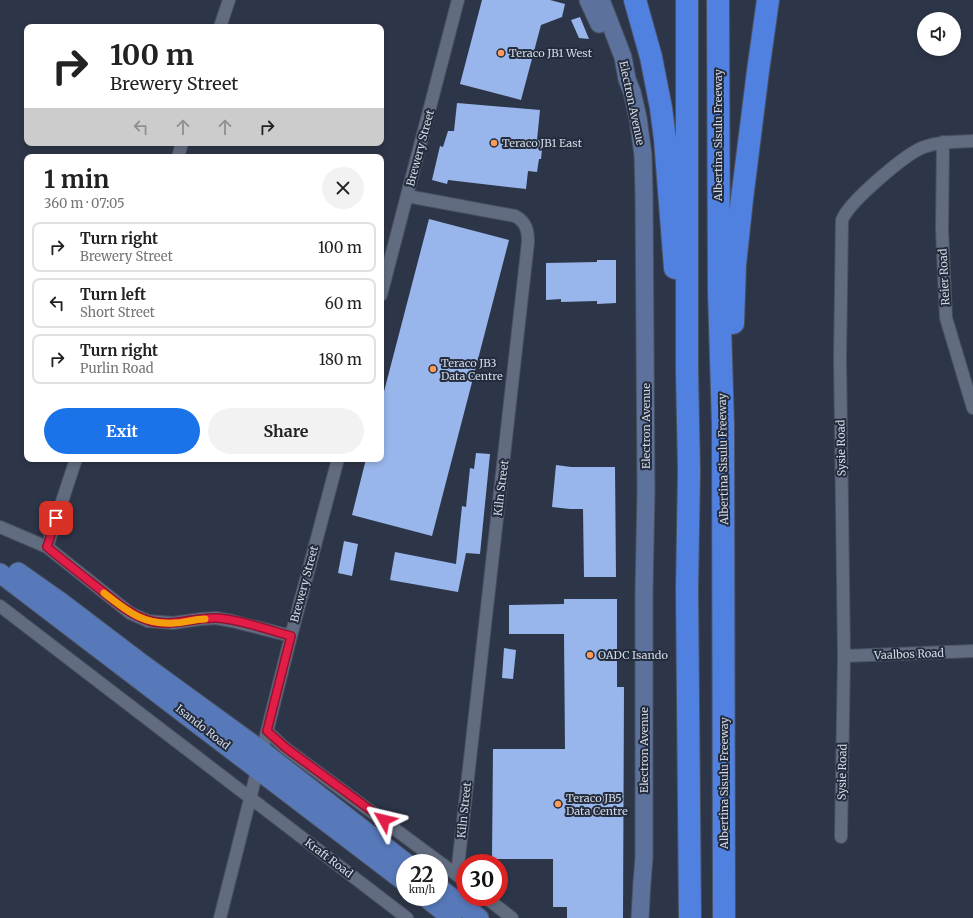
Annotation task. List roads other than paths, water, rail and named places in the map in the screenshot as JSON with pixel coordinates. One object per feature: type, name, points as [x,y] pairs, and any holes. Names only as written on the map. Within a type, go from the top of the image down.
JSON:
[{"type":"highway","points":[[635,0],[651,57],[661,108],[678,302],[687,371]]},
{"type":"highway","points":[[686,0],[687,371],[689,471],[687,597],[690,918]]},
{"type":"highway","name":"Albertina Sisulu Freeway","points":[[718,0],[719,291],[723,426],[724,918]]},
{"type":"highway","points":[[723,426],[731,399],[735,265],[755,94],[768,0]]},
{"type":"main road","points":[[588,0],[615,62],[627,79]]},
{"type":"main road","name":"Electron Avenue","points":[[601,0],[623,57],[627,79],[634,99],[643,155],[646,476],[644,858],[640,918]]},
{"type":"main road","name":"Isando Road","points":[[0,561],[62,603],[141,663],[262,751],[396,855]]},
{"type":"main road","name":"Isando Road","points":[[0,573],[396,875]]},
{"type":"main road","name":"Electron Avenue","points":[[644,858],[650,882],[652,918]]},
{"type":"main road","points":[[448,895],[479,918]]},
{"type":"main road","points":[[437,906],[452,918]]},
{"type":"street","points":[[221,24],[229,0]]},
{"type":"street","name":"Brewery Street","points":[[384,284],[458,0]]},
{"type":"street","name":"Sysie Road","points":[[841,837],[844,656],[840,359],[842,220],[848,209],[856,200],[904,159],[923,148],[943,142],[973,141]]},
{"type":"street","name":"Reier Road","points":[[943,142],[942,230],[946,318],[973,408]]},
{"type":"street","name":"Kiln Street","points":[[407,196],[515,216],[523,221],[527,228],[528,235],[464,854]]},
{"type":"street","points":[[47,547],[75,462]]},
{"type":"street","name":"Brewery Street","points":[[220,918],[291,636],[337,462]]},
{"type":"street","points":[[0,527],[47,547],[130,614],[148,621],[173,623],[216,618],[291,636]]},
{"type":"street","points":[[0,606],[251,799]]},
{"type":"street","name":"Vaalbos Road","points":[[844,656],[973,652]]},
{"type":"street","points":[[267,731],[286,748],[456,874]]},
{"type":"street","name":"Kraft Road","points":[[251,799],[407,918]]},
{"type":"street","points":[[497,906],[512,918]]},
{"type":"place","name":"Teraco JB1 West","points":[[501,53]]},
{"type":"place","name":"Teraco JB1 East","points":[[494,143]]},
{"type":"place","name":"Teraco JB3 Data Centre","points":[[433,369]]},
{"type":"place","name":"OADC Isando","points":[[590,655]]},
{"type":"place","name":"Teraco JB5 Data Centre","points":[[558,804]]}]
